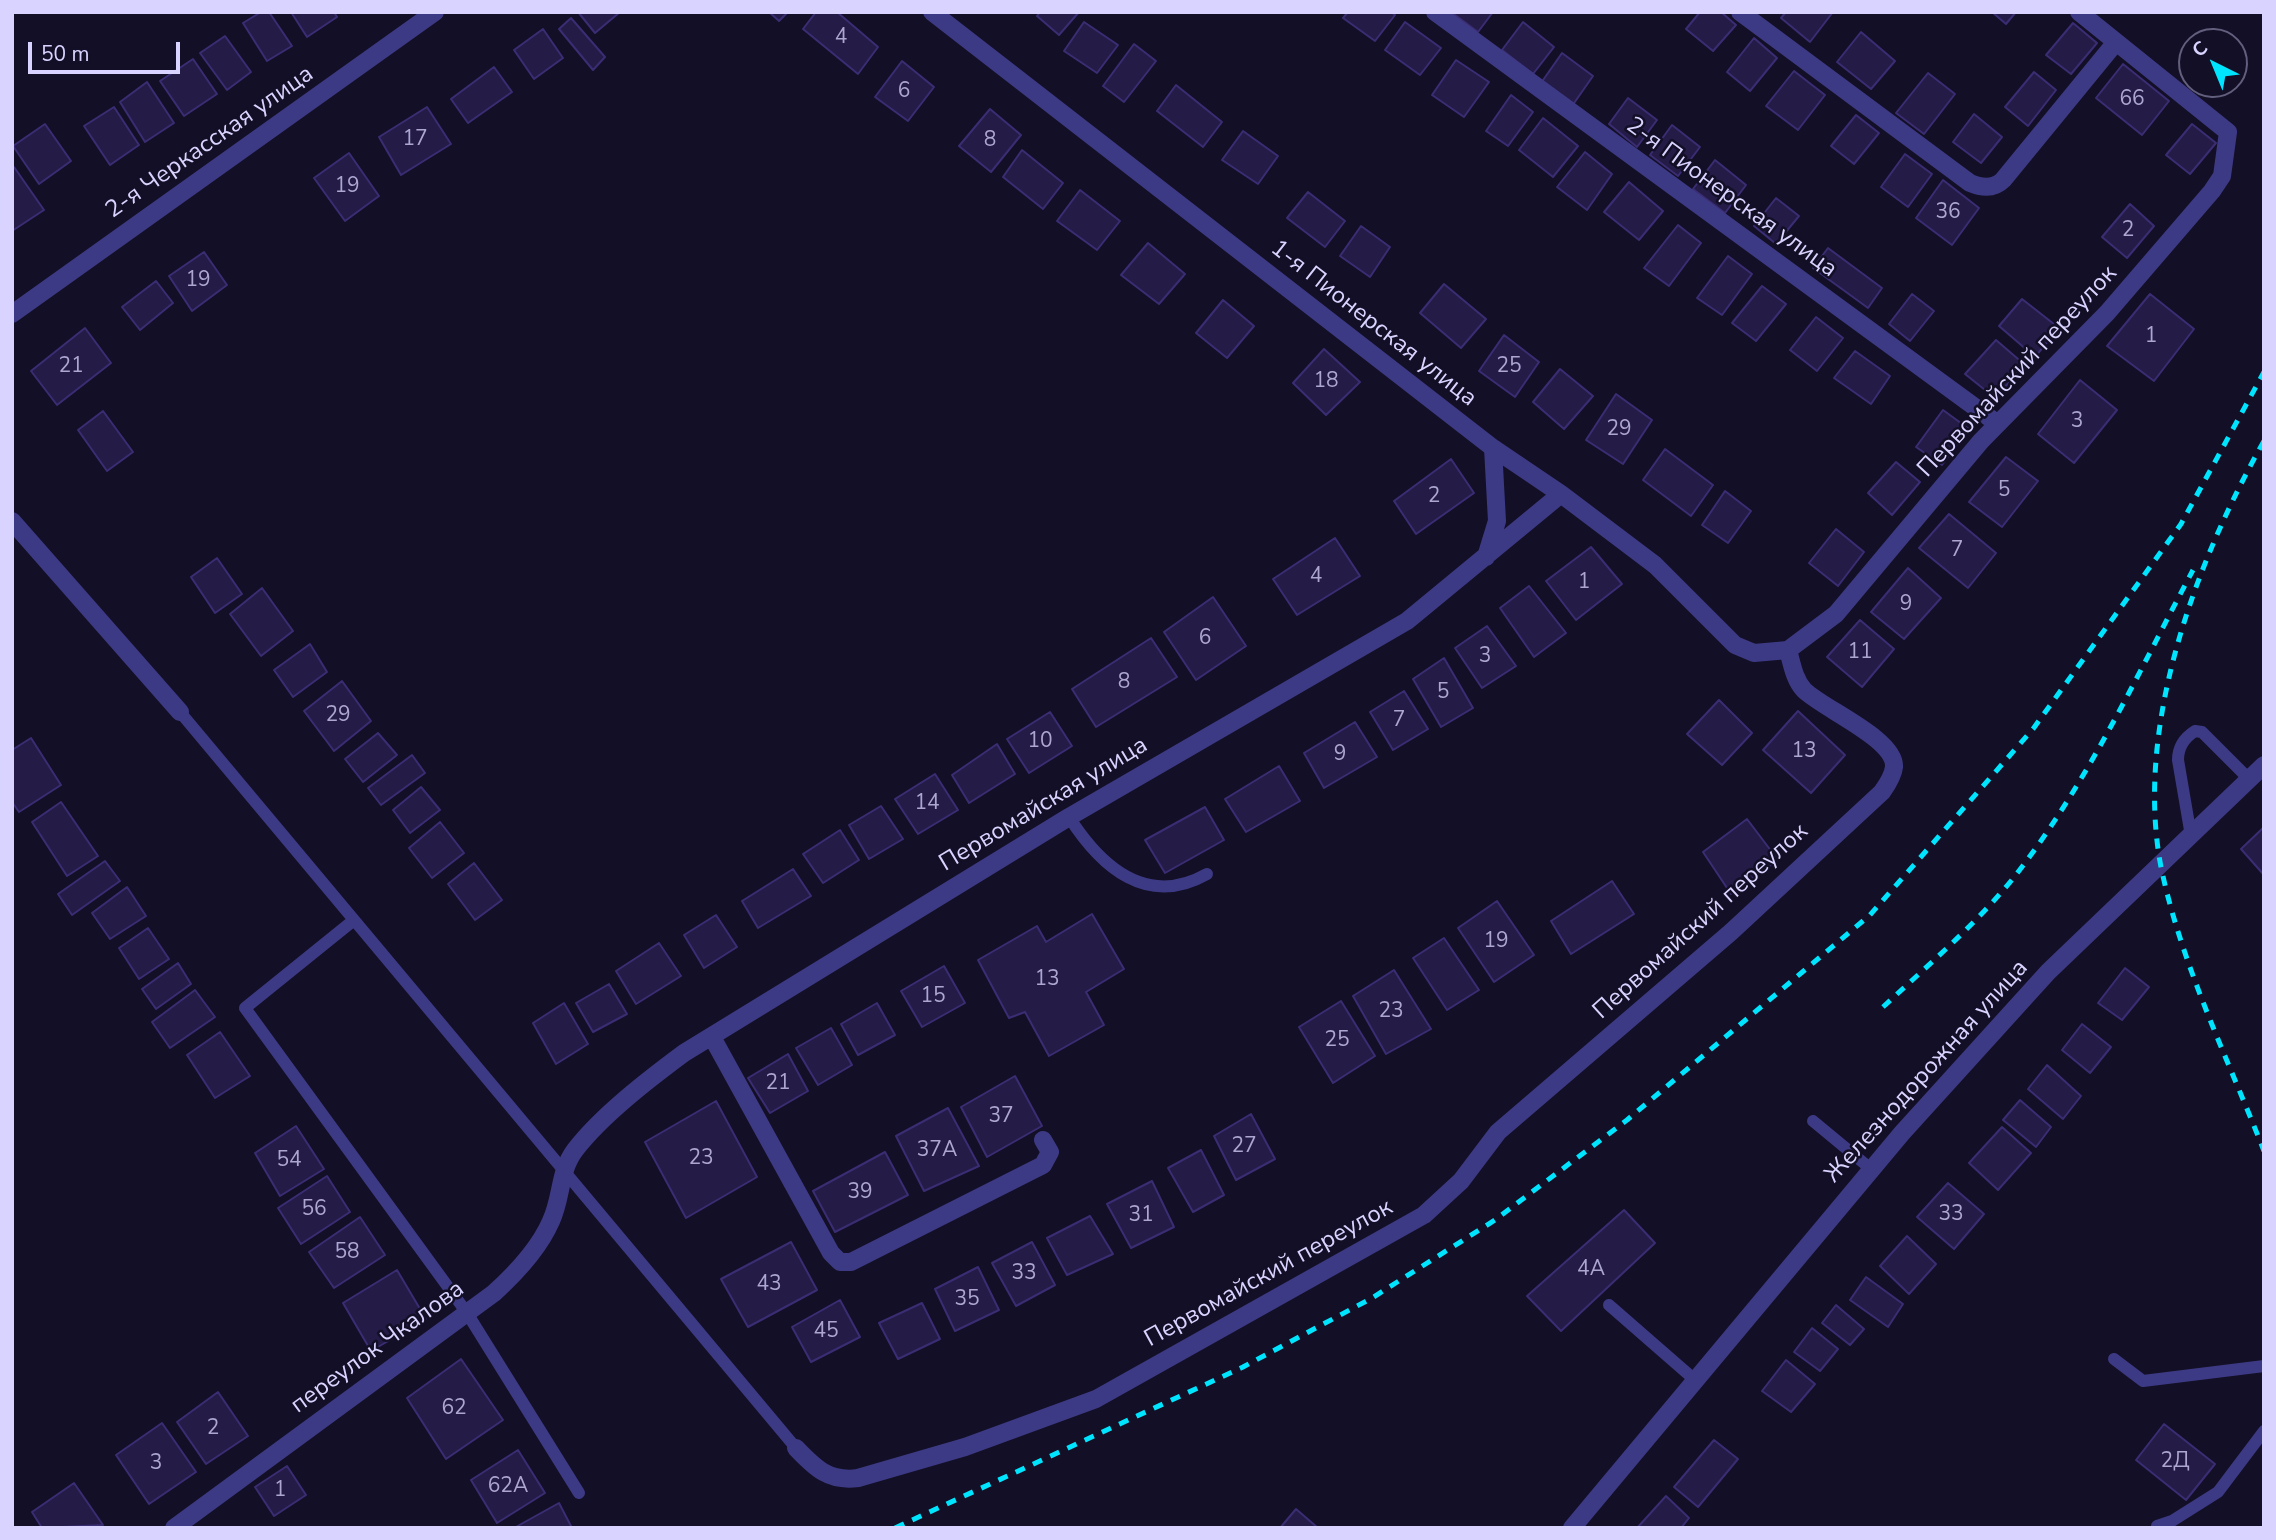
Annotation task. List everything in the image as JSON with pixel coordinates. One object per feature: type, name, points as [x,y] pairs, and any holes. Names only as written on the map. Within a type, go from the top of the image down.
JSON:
[{"type":"street","name":"2-я Черкасская улица","points":[[12,314],[436,12]]},
{"type":"street","name":"1-я Пионерская улица","points":[[932,12],[1493,448],[1561,494],[1655,565],[1735,645],[1754,653],[1788,650]]},
{"type":"street","name":"2-я Пионерская улица","points":[[1436,12],[1998,424]]},
{"type":"street","points":[[1740,12],[1981,188],[1997,185],[2003,180],[2116,42],[2079,12]]},
{"type":"street","name":"Первомайский переулок","points":[[796,1448],[826,1476],[843,1480],[858,1478],[965,1447],[1096,1399],[1424,1215],[1444,1200],[1498,1132],[1731,932],[1882,792],[1894,767],[1892,756],[1860,727],[1805,691],[1798,682],[1788,650],[1836,614],[1998,424],[2107,313],[2222,176],[2228,132],[2116,42]]},
{"type":"street","points":[[1486,557],[1497,521],[1493,448]]},
{"type":"street","name":"Первомайская улица","points":[[564,1171],[574,1150],[644,1082],[712,1037],[1069,817],[1407,621],[1561,494]]},
{"type":"street","points":[[12,521],[180,712]]},
{"type":"street","name":"Железнодорожная улица","points":[[1572,1528],[1871,1169],[2048,972],[2264,765]]},
{"type":"street","points":[[712,1037],[831,1253],[840,1262],[851,1262],[1036,1169],[1048,1160],[1050,1152],[1043,1140]]},
{"type":"street","name":"переулок Чкалова","points":[[174,1528],[508,1280],[552,1221],[564,1171]]},
{"type":"lane","points":[[180,712],[796,1448]]},
{"type":"lane","points":[[2191,836],[2178,760],[2179,748],[2187,737],[2195,731],[2202,732],[2249,779]]},
{"type":"lane","points":[[1069,817],[1086,844],[1110,867],[1139,883],[1165,887],[1188,885],[1208,874]]},
{"type":"lane","points":[[354,920],[245,1008],[467,1313],[579,1493]]},
{"type":"lane","points":[[1813,1121],[1871,1169]]},
{"type":"lane","points":[[1609,1305],[1695,1380]]},
{"type":"lane","points":[[2114,1359],[2143,1381],[2264,1366]]},
{"type":"lane","points":[[2157,1526],[2172,1521],[2218,1492],[2264,1432]]},
{"type":"building","points":[[261,12],[269,12],[292,46],[267,61],[243,23]]},
{"type":"building","points":[[291,12],[334,12],[337,17],[307,37]]},
{"type":"building","points":[[578,12],[620,12],[595,33]]},
{"type":"building","points":[[769,12],[788,12],[779,21]]},
{"type":"building","points":[[816,12],[837,12],[878,47],[858,74],[803,29]]},
{"type":"building","points":[[1040,12],[1079,12],[1059,35],[1037,16]]},
{"type":"building","points":[[1348,12],[1391,12],[1395,15],[1375,41],[1343,18]]},
{"type":"building","points":[[1451,12],[1493,12],[1478,32]]},
{"type":"building","points":[[1700,12],[1721,12],[1736,25],[1713,51],[1686,29]]},
{"type":"building","points":[[1786,12],[1833,12],[1810,42],[1781,18]]},
{"type":"building","points":[[1992,12],[2016,12],[2006,24]]},
{"type":"building","points":[[571,18],[605,57],[593,70],[559,29]]},
{"type":"building","points":[[1084,22],[1118,45],[1097,73],[1064,51]]},
{"type":"building","points":[[1405,22],[1441,48],[1420,75],[1385,50]]},
{"type":"building","points":[[1523,22],[1554,47],[1533,74],[1502,50]]},
{"type":"building","points":[[2073,23],[2097,43],[2071,74],[2046,55]]},
{"type":"building","points":[[543,29],[563,58],[534,79],[514,50]]},
{"type":"building","points":[[1861,32],[1895,61],[1871,89],[1837,62]]},
{"type":"building","points":[[225,36],[251,72],[227,90],[200,53]]},
{"type":"building","points":[[1754,38],[1777,58],[1750,91],[1727,72]]},
{"type":"building","points":[[1134,44],[1156,61],[1124,102],[1103,86]]},
{"type":"building","points":[[1562,53],[1593,76],[1572,106],[1541,83]]},
{"type":"building","points":[[193,59],[217,94],[184,116],[160,81]]},
{"type":"building","points":[[1456,60],[1489,82],[1464,117],[1432,95]]},
{"type":"building","points":[[902,61],[934,87],[908,121],[875,97]]},
{"type":"building","points":[[2123,64],[2169,101],[2142,135],[2096,98]]},
{"type":"building","points":[[494,67],[512,92],[468,123],[451,99]]},
{"type":"building","points":[[1794,71],[1825,95],[1798,130],[1766,106]]},
{"type":"building","points":[[2034,72],[2056,90],[2028,126],[2005,107]]},
{"type":"building","points":[[1928,73],[1955,94],[1924,134],[1896,113]]},
{"type":"building","points":[[147,82],[174,123],[145,142],[120,102]]},
{"type":"building","points":[[1176,85],[1222,122],[1203,147],[1157,111]]},
{"type":"building","points":[[1511,95],[1533,112],[1508,146],[1486,131]]},
{"type":"building","points":[[1628,98],[1657,120],[1637,147],[1609,124]]},
{"type":"building","points":[[114,107],[139,145],[110,165],[84,126]]},
{"type":"building","points":[[427,107],[451,144],[401,175],[379,137]]},
{"type":"building","points":[[990,109],[1021,135],[991,172],[959,146]]},
{"type":"building","points":[[1974,114],[2002,137],[1981,163],[1953,142]]},
{"type":"building","points":[[1856,115],[1879,133],[1854,164],[1831,146]]},
{"type":"building","points":[[1543,118],[1578,146],[1553,177],[1519,150]]},
{"type":"building","points":[[45,124],[71,161],[39,184],[13,146]]},
{"type":"building","points":[[2192,124],[2216,143],[2190,174],[2166,155]]},
{"type":"building","points":[[1672,125],[1700,147],[1678,176],[1650,155]]},
{"type":"building","points":[[1243,131],[1278,156],[1258,184],[1222,160]]},
{"type":"building","points":[[1022,150],[1063,183],[1043,209],[1003,177]]},
{"type":"building","points":[[1585,152],[1612,174],[1587,210],[1557,187]]},
{"type":"building","points":[[349,153],[379,196],[345,221],[314,178]]},
{"type":"building","points":[[1905,154],[1932,174],[1908,207],[1881,187]]},
{"type":"building","points":[[1715,160],[1746,185],[1725,213],[1693,189]]},
{"type":"building","points":[[14,167],[44,210],[12,231],[12,168]]},
{"type":"building","points":[[1943,180],[1979,208],[1952,245],[1916,218]]},
{"type":"building","points":[[1629,182],[1663,211],[1639,240],[1604,212]]},
{"type":"building","points":[[1080,190],[1120,221],[1097,250],[1057,221]]},
{"type":"building","points":[[1308,192],[1345,221],[1325,247],[1287,218]]},
{"type":"building","points":[[1776,198],[1799,216],[1776,244],[1754,226]]},
{"type":"building","points":[[2130,204],[2154,226],[2127,258],[2102,237]]},
{"type":"building","points":[[1678,225],[1701,243],[1669,286],[1644,268]]},
{"type":"building","points":[[1361,226],[1390,247],[1370,277],[1340,256]]},
{"type":"building","points":[[1148,243],[1185,274],[1159,304],[1121,275]]},
{"type":"building","points":[[1828,248],[1882,288],[1868,308],[1813,268]]},
{"type":"building","points":[[204,252],[227,285],[192,311],[169,276]]},
{"type":"building","points":[[1728,256],[1752,274],[1722,315],[1697,298]]},
{"type":"building","points":[[156,281],[173,303],[140,330],[122,307]]},
{"type":"building","points":[[1444,284],[1486,319],[1461,348],[1420,313]]},
{"type":"building","points":[[1762,286],[1786,304],[1756,341],[1732,323]]},
{"type":"building","points":[[1912,294],[1934,311],[1910,341],[1889,324]]},
{"type":"building","points":[[2150,294],[2194,329],[2154,381],[2107,346]]},
{"type":"building","points":[[2022,299],[2059,328],[2035,357],[1999,326]]},
{"type":"building","points":[[1223,300],[1254,326],[1227,358],[1196,333]]},
{"type":"building","points":[[1816,317],[1843,338],[1817,371],[1790,350]]},
{"type":"building","points":[[85,328],[111,363],[57,405],[31,371]]},
{"type":"building","points":[[1504,335],[1539,362],[1515,397],[1479,371]]},
{"type":"building","points":[[1996,340],[2025,365],[1995,398],[1965,374]]},
{"type":"building","points":[[1324,349],[1360,382],[1326,415],[1293,383]]},
{"type":"building","points":[[1855,351],[1890,376],[1871,404],[1834,378]]},
{"type":"building","points":[[1560,369],[1593,396],[1564,429],[1533,402]]},
{"type":"building","points":[[2080,380],[2117,410],[2074,463],[2038,434]]},
{"type":"building","points":[[1616,394],[1652,420],[1623,464],[1586,440]]},
{"type":"building","points":[[1943,410],[1969,429],[1942,465],[1916,447]]},
{"type":"building","points":[[103,411],[133,452],[107,471],[78,430]]},
{"type":"building","points":[[1665,449],[1713,485],[1691,516],[1643,480]]},
{"type":"building","points":[[2006,457],[2038,481],[2002,527],[1969,502]]},
{"type":"building","points":[[1451,459],[1474,493],[1416,534],[1394,501]]},
{"type":"building","points":[[1896,462],[1920,482],[1892,515],[1868,493]]},
{"type":"building","points":[[1725,491],[1751,511],[1728,543],[1702,525]]},
{"type":"building","points":[[1949,514],[1996,553],[1968,588],[1919,548]]},
{"type":"building","points":[[1836,529],[1864,552],[1838,586],[1809,563]]},
{"type":"building","points":[[1335,538],[1360,576],[1297,615],[1273,579]]},
{"type":"building","points":[[1591,547],[1622,584],[1576,620],[1546,581]]},
{"type":"building","points":[[217,558],[242,594],[215,613],[191,577]]},
{"type":"building","points":[[1908,568],[1941,598],[1904,639],[1871,612]]},
{"type":"building","points":[[1529,586],[1566,633],[1534,657],[1500,608]]},
{"type":"building","points":[[262,588],[293,631],[261,656],[230,614]]},
{"type":"building","points":[[1213,597],[1246,646],[1196,680],[1164,632]]},
{"type":"building","points":[[1860,620],[1894,649],[1862,687],[1827,657]]},
{"type":"building","points":[[1487,626],[1516,666],[1482,688],[1455,648]]},
{"type":"building","points":[[1151,638],[1177,677],[1096,727],[1072,689]]},
{"type":"building","points":[[310,644],[327,672],[293,697],[274,670]]},
{"type":"building","points":[[1444,658],[1473,708],[1441,727],[1413,679]]},
{"type":"building","points":[[342,681],[371,721],[334,751],[304,711]]},
{"type":"building","points":[[1404,691],[1428,729],[1393,750],[1370,712]]},
{"type":"building","points":[[1719,700],[1752,733],[1722,765],[1687,734]]},
{"type":"building","points":[[1798,711],[1845,755],[1811,793],[1763,750]]},
{"type":"building","points":[[1050,712],[1072,746],[1029,773],[1007,739]]},
{"type":"building","points":[[1355,722],[1377,757],[1324,788],[1304,753]]},
{"type":"building","points":[[378,733],[397,755],[363,782],[345,759]]},
{"type":"building","points":[[31,738],[61,785],[19,812],[12,802],[12,750]]},
{"type":"building","points":[[997,744],[1015,774],[969,803],[952,775]]},
{"type":"building","points":[[412,755],[425,773],[381,805],[368,788]]},
{"type":"building","points":[[1279,766],[1300,801],[1246,832],[1225,799]]},
{"type":"building","points":[[935,774],[958,810],[918,834],[895,799]]},
{"type":"building","points":[[421,787],[440,810],[410,833],[393,810]]},
{"type":"building","points":[[61,802],[98,856],[67,876],[32,822]]},
{"type":"building","points":[[881,806],[903,839],[869,859],[849,825]]},
{"type":"building","points":[[1205,807],[1224,840],[1165,873],[1145,840]]},
{"type":"building","points":[[1747,819],[1778,860],[1731,894],[1703,852]]},
{"type":"building","points":[[440,822],[464,853],[432,878],[409,848]]},
{"type":"building","points":[[2264,827],[2264,875],[2241,849]]},
{"type":"building","points":[[840,830],[859,860],[823,883],[803,854]]},
{"type":"building","points":[[105,861],[120,881],[72,915],[58,894]]},
{"type":"building","points":[[474,863],[502,900],[475,920],[448,884]]},
{"type":"building","points":[[793,869],[811,896],[758,928],[742,901]]},
{"type":"building","points":[[1612,881],[1634,914],[1571,954],[1551,921]]},
{"type":"building","points":[[127,887],[146,916],[110,939],[92,913]]},
{"type":"building","points":[[1497,901],[1534,955],[1494,982],[1458,928]]},
{"type":"building","points":[[1092,914],[1124,969],[1086,992],[1104,1025],[1049,1056],[1025,1012],[1009,1018],[978,960],[1037,926],[1046,942]]},
{"type":"building","points":[[716,915],[737,947],[704,968],[684,935]]},
{"type":"building","points":[[148,928],[169,959],[139,979],[119,948]]},
{"type":"building","points":[[1444,938],[1479,990],[1447,1010],[1413,958]]},
{"type":"building","points":[[659,943],[681,976],[636,1004],[616,971]]},
{"type":"building","points":[[178,963],[191,984],[156,1009],[142,989]]},
{"type":"building","points":[[944,966],[965,1003],[922,1027],[901,991]]},
{"type":"building","points":[[2125,968],[2149,987],[2122,1020],[2098,1003]]},
{"type":"building","points":[[1394,970],[1431,1029],[1386,1054],[1353,996]]},
{"type":"building","points":[[609,984],[627,1014],[593,1032],[576,1003]]},
{"type":"building","points":[[195,990],[215,1017],[170,1048],[152,1022]]},
{"type":"building","points":[[1341,1001],[1375,1056],[1333,1083],[1299,1027]]},
{"type":"building","points":[[564,1003],[588,1044],[556,1064],[533,1023]]},
{"type":"building","points":[[877,1003],[895,1035],[858,1055],[841,1024]]},
{"type":"building","points":[[2082,1024],[2111,1047],[2090,1073],[2062,1050]]},
{"type":"building","points":[[831,1028],[852,1065],[818,1085],[796,1048]]},
{"type":"building","points":[[220,1032],[250,1076],[215,1098],[187,1055]]},
{"type":"building","points":[[788,1054],[808,1091],[770,1113],[748,1078]]},
{"type":"building","points":[[2047,1065],[2081,1096],[2063,1119],[2028,1089]]},
{"type":"building","points":[[1015,1076],[1042,1126],[987,1157],[961,1107]]},
{"type":"building","points":[[2020,1100],[2051,1127],[2036,1147],[2003,1120]]},
{"type":"building","points":[[716,1101],[757,1177],[686,1218],[645,1142]]},
{"type":"building","points":[[948,1108],[979,1166],[924,1191],[896,1136]]},
{"type":"building","points":[[1251,1114],[1275,1159],[1236,1180],[1214,1136]]},
{"type":"building","points":[[296,1126],[324,1169],[280,1196],[255,1153]]},
{"type":"building","points":[[2002,1127],[2031,1153],[1998,1190],[1969,1163]]},
{"type":"building","points":[[1201,1150],[1224,1195],[1193,1212],[1168,1168]]},
{"type":"building","points":[[885,1152],[908,1195],[835,1232],[813,1191]]},
{"type":"building","points":[[327,1176],[350,1212],[301,1244],[278,1208]]},
{"type":"building","points":[[1152,1181],[1174,1227],[1131,1248],[1107,1204]]},
{"type":"building","points":[[1948,1183],[1984,1214],[1954,1249],[1917,1217]]},
{"type":"building","points":[[1624,1210],[1655,1243],[1561,1331],[1527,1296]]},
{"type":"building","points":[[1090,1216],[1113,1254],[1067,1275],[1047,1238]]},
{"type":"building","points":[[360,1217],[385,1255],[334,1288],[309,1252]]},
{"type":"building","points":[[1907,1236],[1936,1264],[1909,1294],[1880,1266]]},
{"type":"building","points":[[791,1242],[817,1290],[748,1327],[721,1279]]},
{"type":"building","points":[[1032,1242],[1055,1285],[1016,1306],[992,1263]]},
{"type":"building","points":[[978,1267],[999,1310],[955,1331],[935,1289]]},
{"type":"building","points":[[397,1270],[426,1319],[371,1351],[343,1303]]},
{"type":"building","points":[[1866,1277],[1903,1304],[1888,1327],[1850,1300]]},
{"type":"building","points":[[840,1300],[860,1337],[811,1362],[792,1327]]},
{"type":"building","points":[[922,1303],[940,1339],[898,1359],[879,1323]]},
{"type":"building","points":[[1836,1305],[1864,1329],[1850,1345],[1822,1323]]},
{"type":"building","points":[[1812,1328],[1838,1349],[1820,1371],[1794,1352]]},
{"type":"building","points":[[461,1359],[503,1420],[446,1459],[407,1398]]},
{"type":"building","points":[[1786,1360],[1815,1384],[1791,1412],[1762,1391]]},
{"type":"building","points":[[218,1392],[248,1436],[206,1464],[177,1422]]},
{"type":"building","points":[[162,1423],[196,1472],[149,1504],[116,1455]]},
{"type":"building","points":[[2164,1424],[2215,1464],[2186,1500],[2136,1460]]},
{"type":"building","points":[[1714,1440],[1738,1459],[1698,1507],[1674,1487]]},
{"type":"building","points":[[518,1450],[545,1493],[497,1523],[471,1480]]},
{"type":"building","points":[[287,1466],[306,1495],[274,1516],[255,1487]]},
{"type":"building","points":[[74,1483],[103,1525],[42,1528],[32,1512]]},
{"type":"building","points":[[1666,1496],[1689,1518],[1681,1528],[1637,1528]]},
{"type":"building","points":[[559,1503],[572,1528],[514,1528]]},
{"type":"building","points":[[1296,1509],[1318,1528],[1280,1528]]},
{"type":"railway","points":[[895,1528],[1243,1367],[1372,1298],[1495,1220],[1627,1120],[1870,915],[2033,729],[2181,524],[2264,372]]},
{"type":"railway","points":[[2264,441],[2215,538],[2177,646],[2164,702],[2156,758],[2155,813],[2161,867],[2180,939],[2206,1011],[2264,1151]]},
{"type":"railway","points":[[1883,1007],[1981,914],[2011,881],[2038,845],[2109,730],[2193,570]]}]
